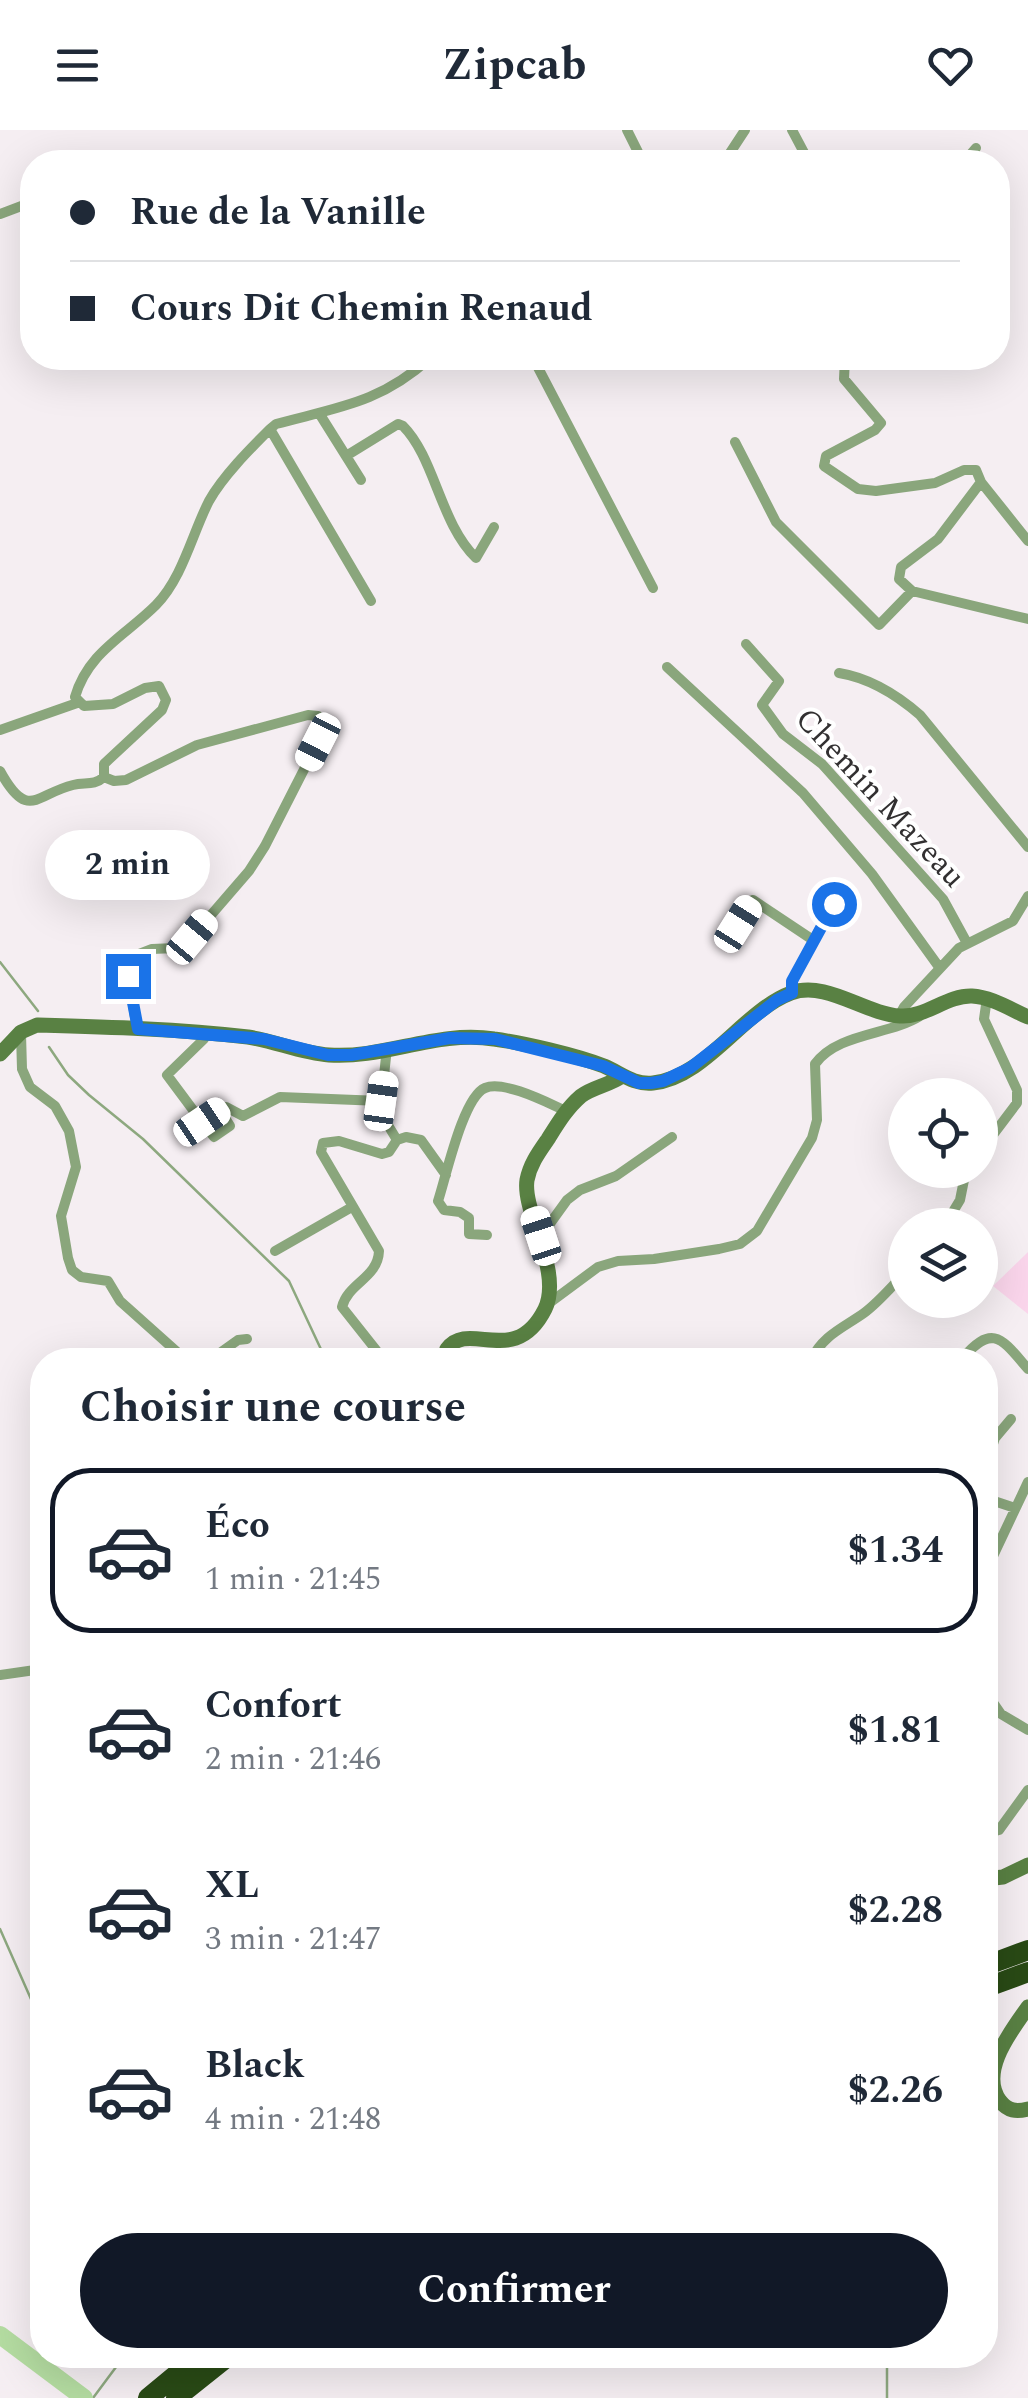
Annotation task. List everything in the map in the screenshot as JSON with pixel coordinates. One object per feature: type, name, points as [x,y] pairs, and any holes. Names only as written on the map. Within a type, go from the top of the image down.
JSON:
[{"type":"highway","points":[[998,1980],[1022,1964]]},
{"type":"highway","points":[[148,2398],[181,2386],[209,2368]]},
{"type":"main road","points":[[0,1054],[21,1032],[36,1025],[206,1033],[264,1039],[328,1055],[351,1055],[450,1038],[495,1039],[603,1066],[639,1083],[651,1083],[678,1075],[777,1000],[792,993],[823,994],[872,1012],[899,1016],[968,995],[987,998],[1028,1016]]},
{"type":"main road","points":[[454,1348],[462,1338],[503,1343],[516,1338],[530,1330],[547,1304],[548,1281],[541,1236],[526,1191],[528,1177],[534,1159],[566,1111],[584,1093],[622,1076]]},
{"type":"main road","points":[[998,1878],[1028,1865]]},
{"type":"main road","points":[[998,2059],[1028,2006]]},
{"type":"main road","points":[[998,2098],[1011,2110],[1028,2109]]},
{"type":"street","points":[[104,778],[104,764],[162,710],[166,700],[160,686],[145,688],[113,704],[84,706],[75,697],[78,686],[104,646],[155,606],[170,588],[211,497],[276,424],[366,401],[416,370]]},
{"type":"street","points":[[540,370],[652,588]]},
{"type":"street","points":[[844,370],[844,379],[881,423],[826,456],[824,466],[858,489],[876,491],[934,483],[964,470],[976,470],[981,482],[1028,541]]},
{"type":"street","points":[[318,413],[362,480]]},
{"type":"street","points":[[346,456],[398,424],[403,426],[456,536],[476,558],[494,527]]},
{"type":"street","points":[[270,430],[370,601]]},
{"type":"street","points":[[735,442],[776,522],[880,626],[912,591]]},
{"type":"street","points":[[981,482],[938,540],[901,567],[899,579],[912,591],[1028,618]]},
{"type":"street","points":[[634,587],[646,576]]},
{"type":"street","name":"Chemin Mazeau","points":[[746,644],[779,681],[762,705],[783,734],[822,764],[943,899],[968,943]]},
{"type":"street","points":[[667,668],[803,794],[872,874],[939,968]]},
{"type":"street","points":[[839,674],[858,676],[902,699],[920,715],[1028,847]]},
{"type":"street","points":[[0,730],[80,702]]},
{"type":"street","points":[[104,778],[126,780],[197,746],[308,715],[322,720],[318,742],[265,846],[248,871],[192,937],[176,948],[152,949],[134,956],[128,976],[138,1029]]},
{"type":"street","points":[[0,772],[26,801],[38,801],[67,786],[98,783],[104,778]]},
{"type":"street","points":[[899,1016],[939,968],[968,943],[1013,921],[1028,896]]},
{"type":"street","points":[[738,924],[752,900],[813,940]]},
{"type":"street","points":[[792,993],[792,981],[834,904]]},
{"type":"street","points":[[987,998],[984,1019],[1017,1090],[1016,1104],[998,1128]]},
{"type":"street","points":[[547,1304],[598,1267],[740,1244],[757,1231],[812,1138],[818,1120],[815,1072],[819,1058],[851,1040],[905,1025],[930,1009]]},
{"type":"street","points":[[21,1032],[22,1069],[30,1087],[56,1106],[69,1131],[76,1167],[61,1216],[72,1270],[82,1277],[108,1281],[120,1301],[175,1348]]},
{"type":"street","points":[[206,1033],[167,1075],[214,1138],[230,1126],[220,1110]]},
{"type":"street","points":[[387,1048],[380,1112],[397,1140]]},
{"type":"street","points":[[487,1235],[470,1234],[469,1218],[439,1206],[438,1201],[470,1100],[485,1088],[499,1087],[566,1111]]},
{"type":"street","points":[[202,1122],[226,1106],[244,1116],[280,1097],[381,1101]]},
{"type":"street","points":[[541,1236],[580,1190],[616,1176],[672,1137]]},
{"type":"street","points":[[374,1348],[342,1307],[349,1292],[371,1274],[378,1261],[375,1242],[325,1163],[321,1152],[324,1144],[339,1141],[382,1154],[389,1152],[397,1140],[422,1140],[446,1175]]},
{"type":"street","points":[[276,1251],[352,1207]]},
{"type":"street","points":[[817,1348],[844,1324],[866,1312],[888,1290]]},
{"type":"street","points":[[974,1348],[986,1338],[998,1337],[1010,1345],[1028,1369]]},
{"type":"street","points":[[227,1348],[238,1340],[247,1340]]},
{"type":"street","points":[[998,1434],[1012,1420]]},
{"type":"street","points":[[998,1545],[1028,1482]]},
{"type":"street","points":[[998,1502],[1015,1508]]},
{"type":"street","points":[[0,1676],[30,1671]]},
{"type":"street","points":[[998,1710],[1028,1730]]},
{"type":"street","points":[[998,1831],[1028,1790]]},
{"type":"shaded area","points":[[1028,1252],[1028,1314],[998,1290],[998,1281]]},
{"type":"waterway","points":[[0,962],[38,1011]]},
{"type":"waterway","points":[[49,1047],[68,1075],[143,1139],[289,1281],[320,1348]]},
{"type":"waterway","points":[[0,1929],[30,1997]]},
{"type":"waterway","points":[[0,2335],[30,2358]]},
{"type":"waterway","points":[[44,2368],[84,2398]]},
{"type":"waterway","points":[[93,2398],[115,2368]]},
{"type":"waterway","points":[[887,2368],[887,2398]]},
{"type":"route","points":[[128,976],[138,1029],[264,1039],[328,1055],[351,1055],[450,1038],[495,1039],[603,1066],[639,1083],[651,1083],[690,1068],[777,1000],[792,993],[792,981],[834,904]]}]
